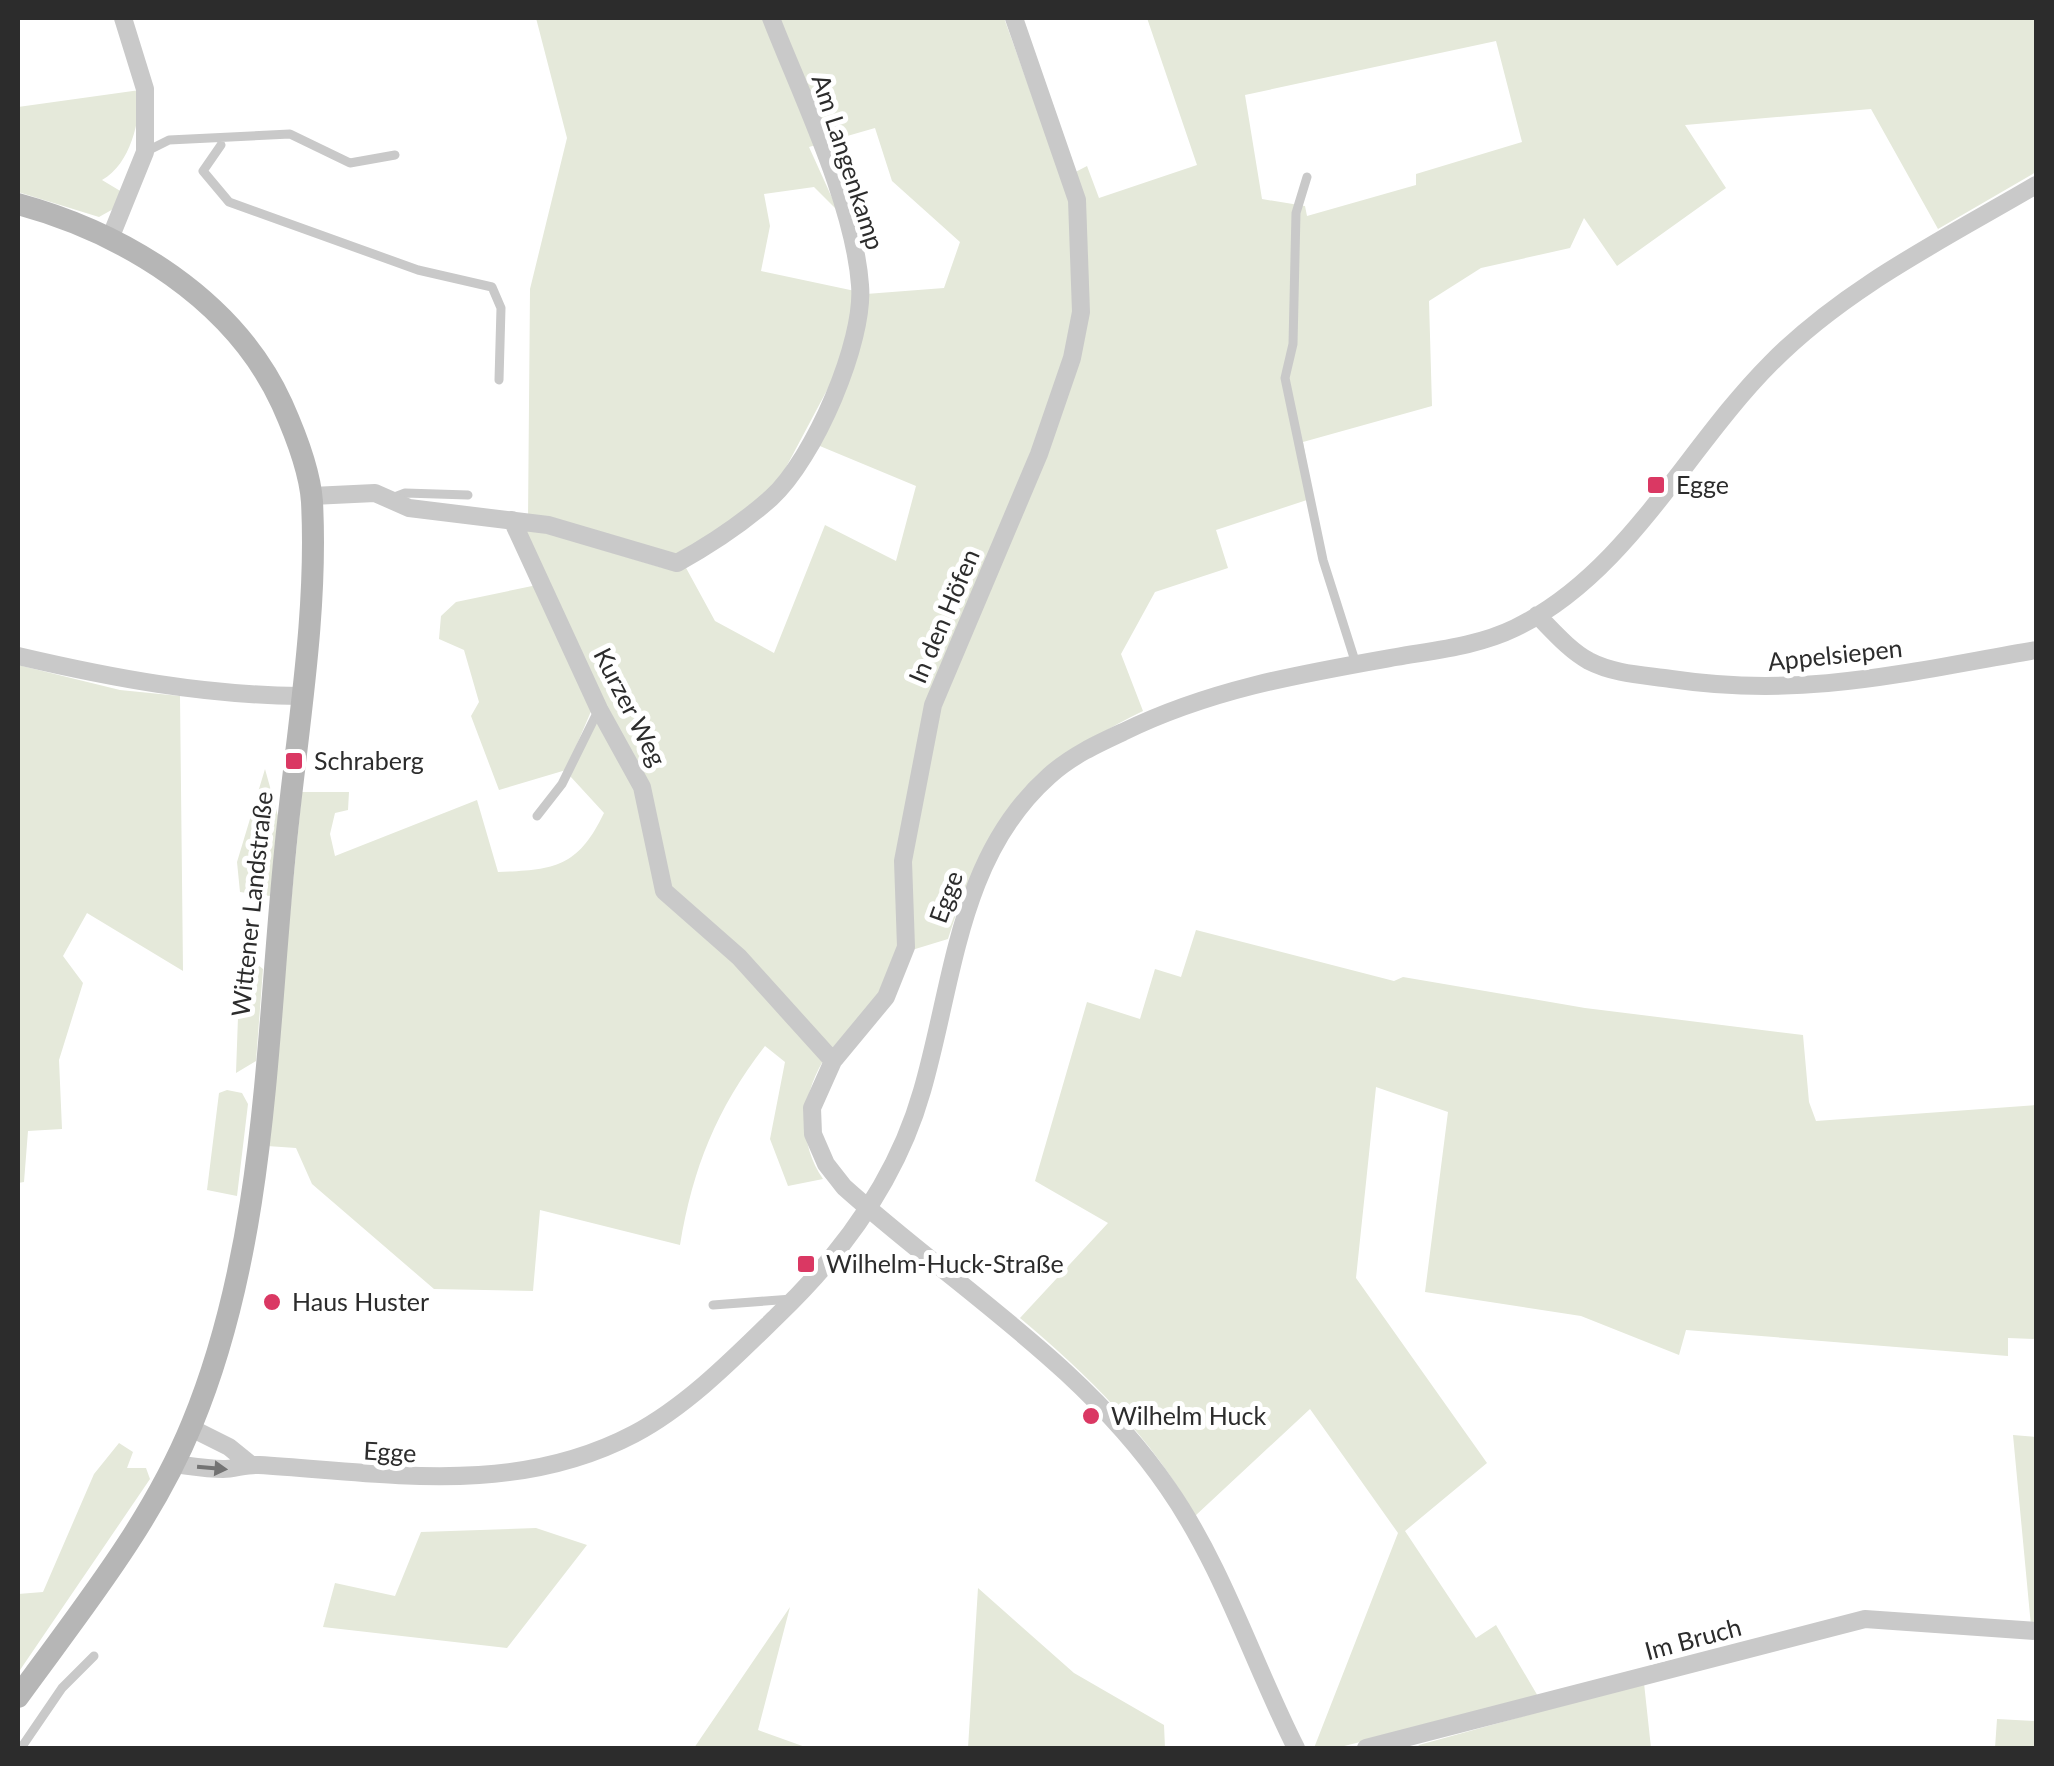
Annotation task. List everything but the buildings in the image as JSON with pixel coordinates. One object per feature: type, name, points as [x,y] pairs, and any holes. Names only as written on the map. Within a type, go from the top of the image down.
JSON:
[{"type":"main road","name":"Wittener Landstraße","points":[[18,204],[111,236],[168,274],[224,324],[270,382],[299,448],[312,496],[313,588],[244,1242],[229,1316],[174,1464],[116,1562],[18,1697]]},
{"type":"street","points":[[111,236],[145,152],[145,89],[123,18]]},
{"type":"street","name":"Am Langenkamp","points":[[512,520],[548,525],[677,563],[772,497],[813,435],[847,361],[862,314],[860,279],[839,195],[772,18]]},
{"type":"street","name":"In den Höfen","points":[[868,1208],[826,1164],[813,1134],[812,1108],[833,1062],[886,997],[906,947],[903,861],[933,705],[1039,454],[1072,358],[1081,312],[1077,200],[1014,18]]},
{"type":"street","name":"Egge","points":[[174,1464],[228,1470],[250,1464],[372,1477],[447,1479],[500,1474],[566,1460],[628,1437],[658,1419],[742,1350],[794,1299],[829,1262],[868,1208],[914,1119],[958,935],[978,878],[1008,825],[1040,785],[1072,758],[1184,704],[1252,682],[1482,641],[1538,615],[1636,526],[1732,404],[1776,357],[1876,279],[2036,185]]},
{"type":"street","points":[[312,496],[375,492],[409,508],[512,520]]},
{"type":"street","name":"Kurzer Weg","points":[[512,520],[598,709],[642,787],[664,892],[739,957],[833,1062]]},
{"type":"street","name":"Appelsiepen","points":[[1538,615],[1572,649],[1594,663],[1625,672],[1739,688],[1835,684],[2036,650]]},
{"type":"street","points":[[18,656],[122,681],[180,690],[300,696]]},
{"type":"street","points":[[868,1208],[1045,1352],[1141,1451],[1170,1490],[1210,1560],[1296,1748]]},
{"type":"street","name":"Egge","points":[[190,1428],[229,1447],[250,1464]]},
{"type":"street","name":"Im Bruch","points":[[1366,1748],[1866,1620],[2036,1631]]},
{"type":"lane","points":[[145,152],[169,140],[290,134],[350,163],[395,155]]},
{"type":"lane","points":[[221,145],[204,171],[229,202],[418,270],[492,288],[502,308],[499,380]]},
{"type":"lane","points":[[1307,176],[1296,214],[1293,344],[1285,378],[1307,494],[1356,664]]},
{"type":"lane","points":[[392,498],[405,493],[468,495]]},
{"type":"lane","points":[[537,816],[562,784],[598,709]]},
{"type":"lane","points":[[713,1305],[794,1299]]},
{"type":"lane","points":[[21,1748],[62,1688],[94,1656]]},
{"type":"shaded area","points":[[536,18],[1004,18],[1062,179],[1087,166],[1099,198],[1197,165],[1147,18],[2036,18],[2036,172],[1938,229],[1871,109],[1685,125],[1726,188],[1617,266],[1584,218],[1570,248],[1481,268],[1429,301],[1432,406],[1303,442],[1313,498],[1216,530],[1228,568],[1155,592],[1121,654],[1143,711],[1070,754],[1017,801],[979,860],[948,939],[912,950],[899,945],[879,995],[829,1052],[810,1090],[806,1136],[823,1179],[788,1186],[770,1139],[785,1062],[765,1046],[733,1092],[709,1140],[692,1190],[680,1245],[540,1210],[533,1291],[434,1289],[312,1184],[296,1148],[267,1146],[302,792],[349,792],[348,810],[335,813],[330,834],[335,856],[477,800],[498,872],[550,867],[584,845],[604,813],[570,776],[598,717],[637,787],[656,880],[675,910],[676,898],[665,877],[647,783],[603,704],[523,526],[663,568],[685,566],[715,621],[774,653],[825,525],[896,561],[916,486],[815,444],[855,352],[866,294],[944,288],[960,242],[892,181],[875,128],[809,147],[838,211],[814,187],[764,194],[770,226],[761,271],[855,291],[857,314],[843,360],[783,473],[767,494],[677,558],[528,519],[530,289],[567,138]],"holes":[[[1496,41],[1522,142],[1416,174],[1416,185],[1307,216],[1305,206],[1262,199],[1245,95]]]},
{"type":"shaded area","points":[[140,90],[136,127],[127,152],[102,180],[122,192],[115,208],[99,217],[18,192],[18,107]]},
{"type":"shaded area","points":[[537,585],[592,709],[566,770],[499,790],[471,716],[479,702],[464,650],[439,639],[441,616],[456,602]]},
{"type":"shaded area","points":[[18,665],[120,690],[180,696],[183,971],[87,913],[63,956],[83,983],[59,1060],[62,1129],[28,1131],[24,1182],[18,1183]]},
{"type":"shaded area","points":[[265,769],[280,823],[270,896],[240,892],[237,862]]},
{"type":"shaded area","points":[[1196,930],[1394,981],[1403,977],[1585,1008],[1803,1035],[1809,1102],[1816,1121],[2036,1105],[2036,1339],[2008,1338],[2008,1356],[1686,1330],[1679,1355],[1581,1316],[1425,1292],[1448,1112],[1376,1087],[1356,1278],[1487,1463],[1405,1531],[1476,1638],[1496,1625],[1539,1698],[1336,1748],[1314,1748],[1398,1533],[1310,1409],[1195,1516],[1160,1461],[1117,1409],[1020,1318],[1108,1223],[1035,1181],[1087,1002],[1140,1019],[1155,969],[1181,977]]},
{"type":"shaded area","points":[[252,960],[263,969],[256,1061],[236,1073],[240,961]]},
{"type":"shaded area","points":[[219,1093],[242,1093],[248,1104],[237,1196],[207,1190]]},
{"type":"shaded area","points":[[2013,1435],[2036,1437],[2036,1627],[2031,1626]]},
{"type":"shaded area","points":[[119,1443],[133,1452],[127,1468],[146,1468],[150,1479],[18,1673],[18,1594],[43,1592],[94,1474]]},
{"type":"shaded area","points":[[536,1528],[587,1545],[507,1648],[323,1627],[335,1583],[395,1596],[421,1532]]},
{"type":"shaded area","points":[[978,1588],[1074,1673],[1164,1725],[1165,1748],[968,1748]]},
{"type":"shaded area","points":[[790,1607],[758,1730],[808,1748],[694,1748]]},
{"type":"shaded area","points":[[1644,1683],[1651,1748],[1417,1748],[1419,1745]]},
{"type":"shaded area","points":[[1997,1719],[2036,1721],[2036,1748],[1995,1748]]},
{"type":"place","name":"Egge","points":[[1656,485]]},
{"type":"place","name":"Schraberg","points":[[294,761]]},
{"type":"place","name":"Wilhelm-Huck-Straße","points":[[806,1264]]},
{"type":"place","name":"Haus Huster","points":[[272,1302]]},
{"type":"place","name":"Wilhelm Huck","points":[[1091,1416]]}]
